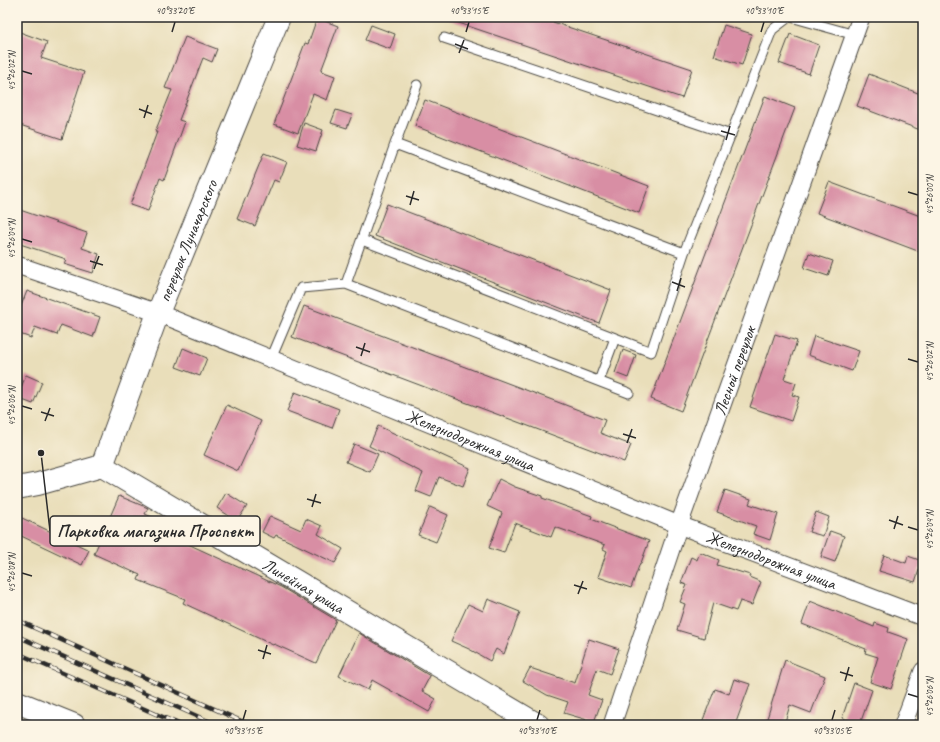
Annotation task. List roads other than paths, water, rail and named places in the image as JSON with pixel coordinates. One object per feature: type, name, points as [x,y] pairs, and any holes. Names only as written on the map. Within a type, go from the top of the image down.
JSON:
[{"type":"street","name":"переулок Луначарского","points":[[102,466],[158,313],[279,17]]},
{"type":"street","name":"Лесной переулок","points":[[612,725],[679,525],[861,17]]},
{"type":"street","name":"Железнодорожная улица","points":[[17,265],[158,313],[679,525],[923,617]]},
{"type":"street","points":[[17,488],[38,484],[102,466]]},
{"type":"street","name":"Линейная улица","points":[[102,466],[538,725]]},
{"type":"street","points":[[903,725],[923,671]]},
{"type":"street","points":[[17,702],[74,725]]},
{"type":"lane","points":[[362,240],[650,352],[684,253],[772,30],[790,17],[855,35]]},
{"type":"lane","points":[[444,38],[731,135]]},
{"type":"lane","points":[[346,284],[417,86]]},
{"type":"lane","points":[[395,144],[684,253]]},
{"type":"lane","points":[[271,359],[301,288],[346,284],[629,393]]},
{"type":"lane","points":[[599,381],[615,338]]},
{"type":"railway","points":[[17,620],[250,725]]},
{"type":"railway","points":[[17,636],[217,725]]},
{"type":"railway","points":[[17,653],[181,725]]},
{"type":"place","name":"Парковка магазина Проспект","points":[[41,453]]}]
